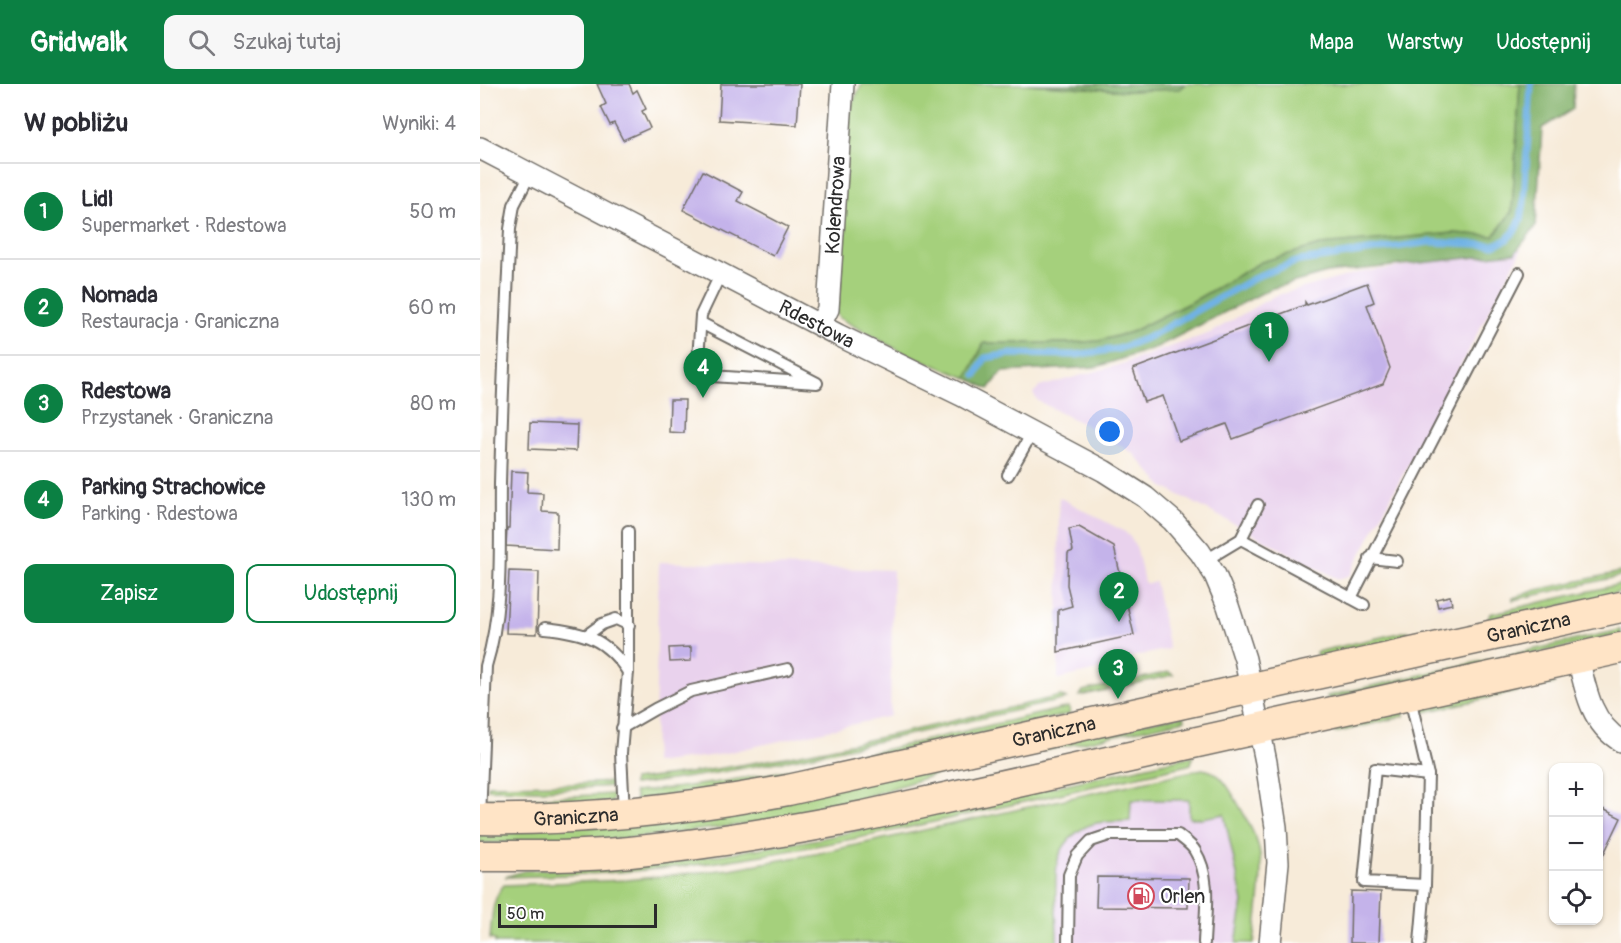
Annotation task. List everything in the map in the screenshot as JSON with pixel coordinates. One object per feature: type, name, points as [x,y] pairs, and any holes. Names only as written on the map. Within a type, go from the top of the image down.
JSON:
[{"type":"main road","name":"Graniczna","points":[[480,819],[624,814],[709,804],[788,790],[1621,607]]},
{"type":"main road","name":"Graniczna","points":[[480,856],[551,856],[628,852],[755,836],[864,816],[1621,648]]},
{"type":"street","name":"Kolendrowa","points":[[820,325],[828,309],[843,84]]},
{"type":"street","name":"Rdestowa","points":[[480,148],[1104,471],[1145,497],[1173,520],[1206,560],[1215,575],[1228,606],[1244,657],[1274,810],[1278,863],[1270,943]]},
{"type":"street","points":[[1578,657],[1589,703],[1601,723],[1613,737],[1621,741]]},
{"type":"lane","points":[[480,819],[486,666],[497,611],[510,229],[513,205],[530,174]]},
{"type":"lane","points":[[701,323],[817,383],[697,375],[701,323],[705,304],[721,273]]},
{"type":"lane","points":[[1351,598],[1519,273]]},
{"type":"lane","points":[[1008,475],[1032,433]]},
{"type":"lane","points":[[1206,560],[1241,539],[1258,505]]},
{"type":"lane","points":[[624,814],[621,753],[628,672],[628,531]]},
{"type":"lane","points":[[1241,539],[1364,605]]},
{"type":"lane","points":[[1370,558],[1397,561]]},
{"type":"lane","points":[[587,635],[602,624],[616,619],[629,625]]},
{"type":"lane","points":[[544,628],[587,635],[617,656],[628,672]]},
{"type":"lane","points":[[622,728],[691,691],[788,669]]},
{"type":"lane","points":[[1409,695],[1428,775],[1425,885],[1419,943]]},
{"type":"lane","points":[[1425,885],[1364,882],[1375,769],[1428,775]]},
{"type":"lane","points":[[1068,943],[1069,875],[1077,856],[1091,842],[1109,835],[1178,835],[1195,849],[1203,867],[1206,883],[1204,943]]},
{"type":"shaded area","points":[[1522,249],[1350,575],[1338,579],[1162,486],[1134,454],[1095,430],[1038,401],[1033,393],[1039,387],[1122,364],[1210,333],[1274,296],[1358,273]]},
{"type":"shaded area","points":[[1059,497],[1125,532],[1130,537],[1137,549],[1144,582],[1148,584],[1155,582],[1169,649],[1110,662],[1110,667],[1058,679]]},
{"type":"shaded area","points":[[659,562],[893,570],[890,716],[717,755],[654,763]]},
{"type":"shaded area","points":[[1187,786],[1223,808],[1243,902],[1236,943],[1057,943],[1057,815]]},
{"type":"green space","points":[[862,84],[1028,84],[1128,91],[1179,89],[1185,84],[1520,84],[1512,211],[1494,236],[1453,233],[1261,262],[1197,299],[1131,332],[1099,341],[984,343],[967,378],[900,351],[839,318],[836,313],[848,112]]},
{"type":"green space","points":[[1028,84],[1185,84],[1179,89],[1128,91]]},
{"type":"green space","points":[[1520,84],[1574,84],[1573,109],[1542,128],[1536,226],[1515,253],[1327,273],[1270,289],[1157,347],[1097,367],[1002,372],[989,389],[967,378],[984,343],[1099,341],[1131,332],[1197,299],[1261,262],[1320,245],[1453,233],[1494,236],[1512,211]]},
{"type":"green space","points":[[1621,572],[1621,576],[1513,600],[1513,598],[1537,590]]},
{"type":"green space","points":[[1621,584],[1621,592],[1487,622],[1490,614]]},
{"type":"green space","points":[[1621,630],[1621,635],[1328,699],[1327,696]]},
{"type":"green space","points":[[1408,631],[1409,639],[1318,659],[1316,652]]},
{"type":"green space","points":[[1169,672],[1173,675],[1080,696],[1083,691]]},
{"type":"green space","points":[[1544,680],[1556,683],[1424,712],[1422,706]]},
{"type":"green space","points":[[1061,696],[1066,699],[850,747],[742,768],[633,785],[633,780],[795,755]]},
{"type":"green space","points":[[1069,707],[1070,714],[748,784],[636,800],[634,792],[744,778],[798,768]]},
{"type":"green space","points":[[1403,710],[1404,716],[1335,733],[1334,725]]},
{"type":"green space","points":[[1184,716],[1185,720],[937,774],[837,806],[748,824],[634,838],[570,842],[480,843],[480,832]]},
{"type":"green space","points":[[1193,756],[1191,764],[1188,765],[894,831],[776,853],[664,868],[505,877],[524,871],[667,863],[819,839]]},
{"type":"green space","points":[[1202,769],[1218,775],[1225,783],[1248,821],[1258,845],[1261,880],[1254,943],[1236,943],[1243,902],[1224,814],[1189,818],[1189,800],[1131,800],[1130,821],[1093,824],[1070,839],[1057,864],[1057,943],[495,943],[495,940],[490,939],[494,903],[504,885],[627,880],[730,869],[815,854]]},
{"type":"green space","points":[[613,782],[613,786],[541,790],[488,789],[488,785]]},
{"type":"green space","points":[[614,794],[612,802],[492,805],[488,798],[532,798]]},
{"type":"building","points":[[597,84],[629,84],[633,93],[637,90],[646,109],[642,111],[650,128],[623,140],[614,123],[610,125],[601,107],[606,104]]},
{"type":"building","points":[[721,84],[800,84],[797,125],[719,120]]},
{"type":"building","points":[[703,171],[743,192],[738,201],[788,227],[773,256],[683,210]]},
{"type":"building","points":[[1367,283],[1374,302],[1367,305],[1390,368],[1383,384],[1233,439],[1227,424],[1179,441],[1163,396],[1144,402],[1133,369],[1305,305],[1305,302],[1307,305]]},
{"type":"building","points":[[670,400],[685,400],[684,433],[669,432]]},
{"type":"building","points":[[530,423],[577,425],[576,451],[529,449]]},
{"type":"building","points":[[511,471],[528,472],[527,492],[543,493],[542,511],[558,512],[557,549],[506,546]]},
{"type":"building","points":[[1079,527],[1114,547],[1134,635],[1058,652],[1058,610],[1072,606],[1067,585],[1068,553],[1073,551],[1069,529]]},
{"type":"building","points":[[509,571],[539,572],[537,634],[506,633]]},
{"type":"building","points":[[1450,596],[1452,604],[1438,607],[1436,599]]},
{"type":"building","points":[[691,647],[691,661],[670,662],[669,648]]},
{"type":"building","points":[[1603,809],[1621,818],[1603,856]]},
{"type":"building","points":[[1097,877],[1189,878],[1188,908],[1096,907]]},
{"type":"building","points":[[1351,891],[1381,892],[1379,943],[1350,943]]},
{"type":"waterway","points":[[976,375],[985,358],[1010,354],[1075,355],[1118,349],[1149,337],[1260,275],[1299,261],[1430,242],[1494,245],[1506,240],[1514,232],[1521,219],[1524,201],[1531,84]]},
{"type":"place","name":"Lidl","points":[[1269,362]]},
{"type":"place","name":"Parking Strachowice","points":[[703,398]]},
{"type":"place","name":"Nomada","points":[[1119,622]]},
{"type":"place","name":"Rdestowa","points":[[1118,699]]},
{"type":"place","name":"Orlen","points":[[1141,896]]}]
